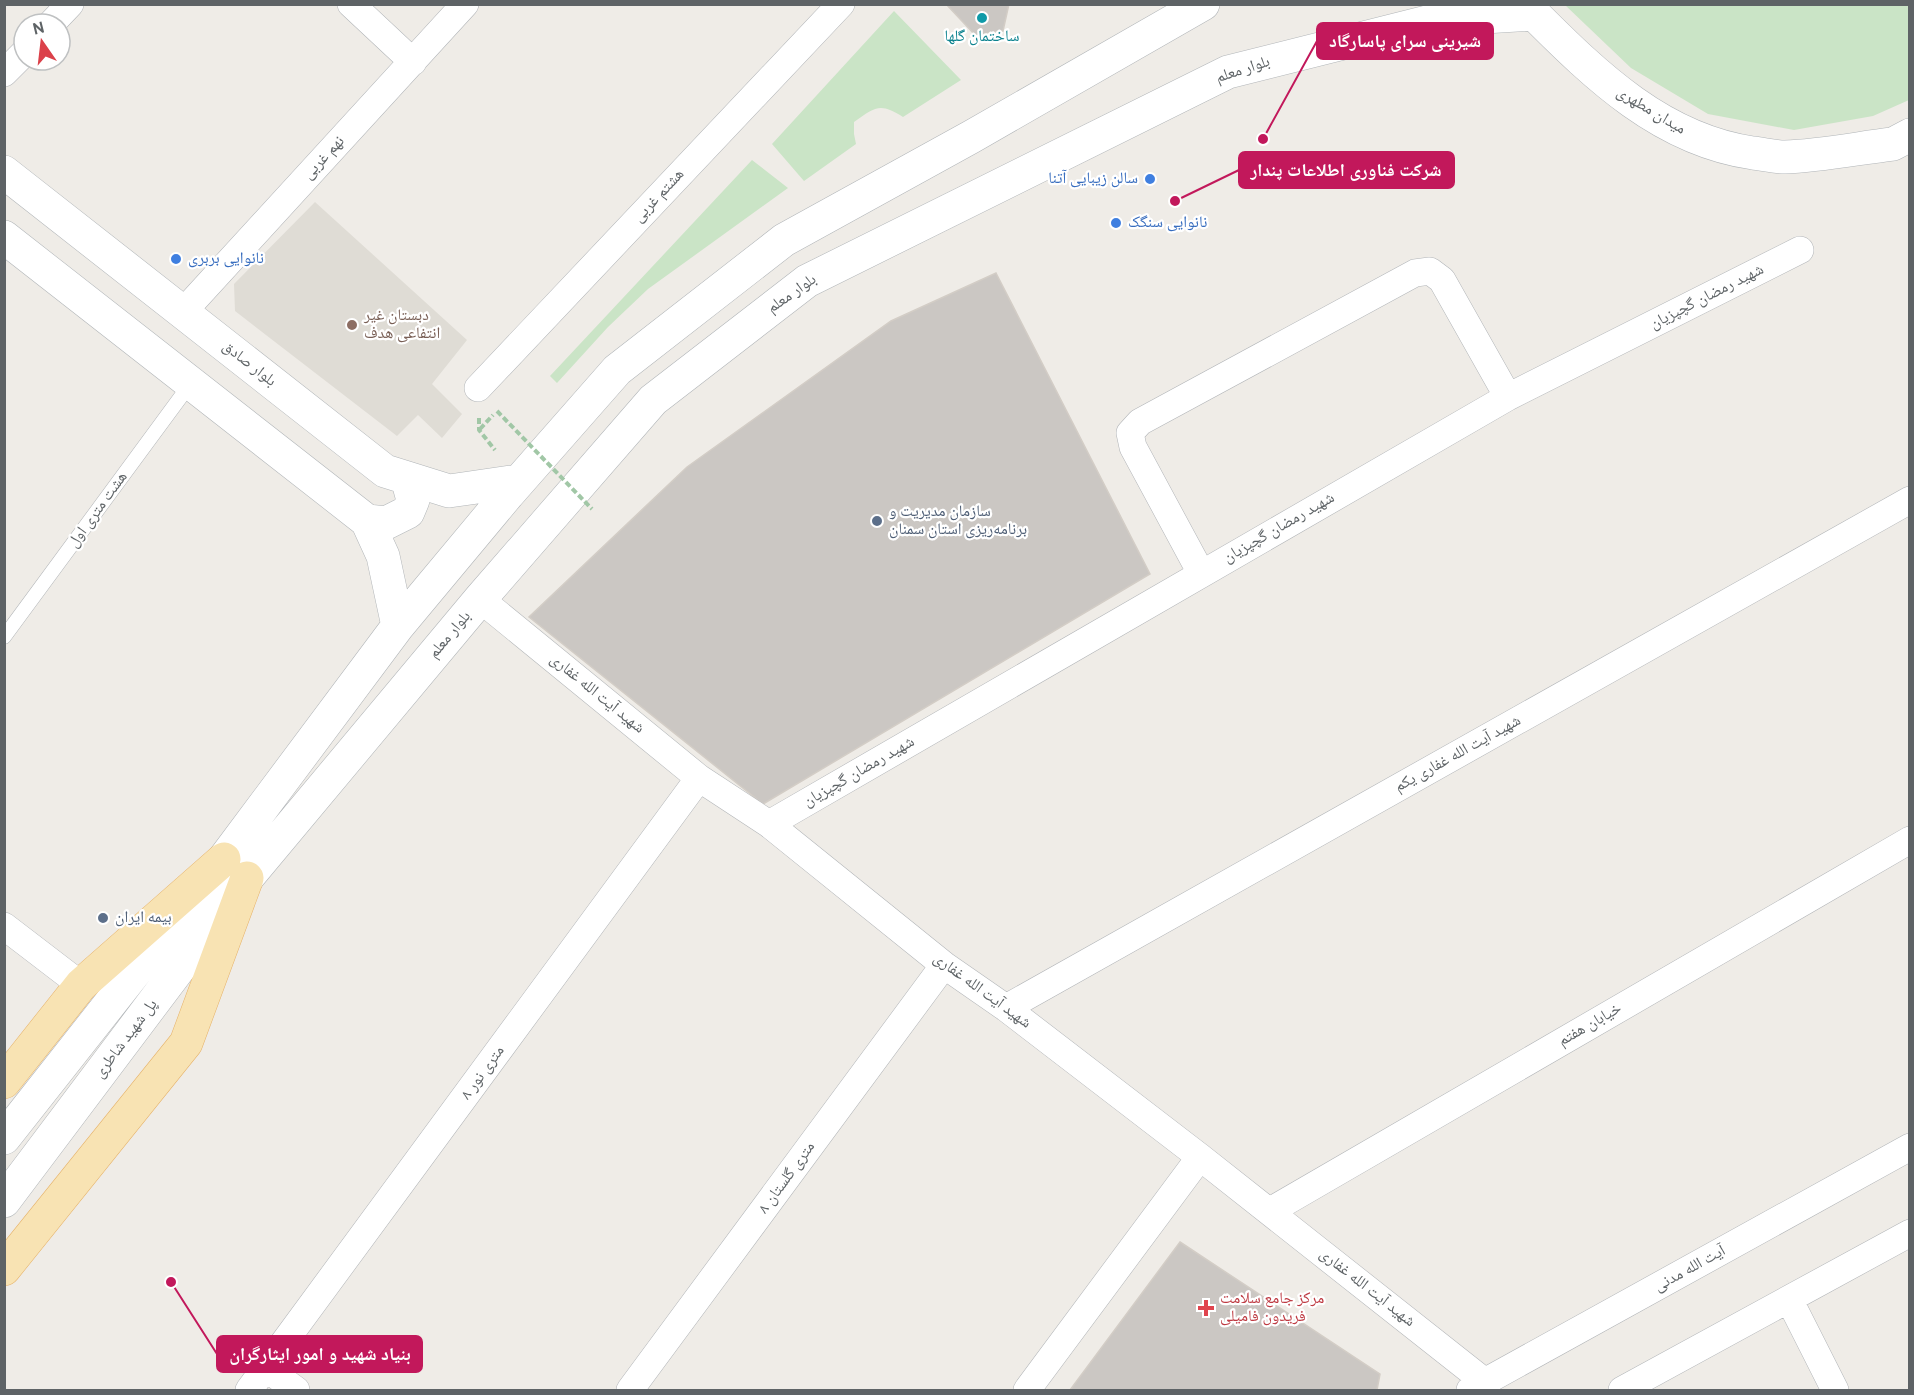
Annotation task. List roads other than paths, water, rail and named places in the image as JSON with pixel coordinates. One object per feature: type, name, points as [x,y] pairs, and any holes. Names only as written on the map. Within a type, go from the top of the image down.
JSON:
[{"type":"main road","points":[[4,1269],[186,1043],[236,869],[398,626],[519,481],[617,370],[784,240],[971,137],[1199,6]]},
{"type":"main road","name":"بلوار معلم","points":[[236,869],[480,598],[653,400],[807,281],[1228,72],[1441,12],[1532,9]]},
{"type":"main road","name":"میدان مطهری","points":[[1532,9],[1583,63],[1628,100],[1676,129],[1729,149],[1783,157],[1904,140]]},
{"type":"main road","name":"بلوار صادق","points":[[4,172],[385,471],[449,491],[519,481]]},
{"type":"main road","points":[[4,237],[367,521],[383,556],[398,626]]},
{"type":"main road","points":[[367,521],[386,523],[408,512],[413,500],[407,478]]},
{"type":"main road","points":[[4,1082],[81,985],[236,869]]},
{"type":"main road","name":"پل شهید شاطری","points":[[4,1138],[236,869]]},
{"type":"main road","name":"پل شهید شاطری","points":[[4,1201],[236,869]]},
{"type":"street","points":[[351,4],[412,62]]},
{"type":"street","name":"نهم غربی","points":[[183,312],[465,4]]},
{"type":"street","name":"هشتم غربی","points":[[478,388],[841,4]]},
{"type":"street","name":"شهید رمضان گچپزیان","points":[[769,824],[1508,398],[1800,250]]},
{"type":"street","points":[[1201,573],[1133,447],[1130,433],[1140,422],[1414,273],[1430,271],[1442,280],[1508,398]]},
{"type":"street","name":"شهید آیت الله غفاری یکم","points":[[1006,1008],[1910,500]]},
{"type":"street","name":"شهید آیت الله غفاری","points":[[480,598],[699,778],[769,824],[944,965],[1006,1008],[1270,1211],[1478,1386]]},
{"type":"street","name":"۸ متری نور","points":[[249,1390],[699,778]]},
{"type":"street","name":"خیابان هفتم","points":[[1270,1211],[1910,840]]},
{"type":"street","points":[[4,926],[81,985]]},
{"type":"street","name":"۸ متری گلستان","points":[[630,1390],[944,965]]},
{"type":"street","name":"آیت الله مدنی","points":[[1478,1386],[1910,1147]]},
{"type":"street","points":[[1027,1390],[1200,1157]]},
{"type":"street","points":[[1623,1390],[1910,1233]]},
{"type":"street","points":[[1789,1299],[1835,1390]]},
{"type":"street","points":[[266,1368],[296,1390]]},
{"type":"lane","name":"هشت متری اول","points":[[4,637],[191,383]]},
{"type":"place","name":"ساختمان گلها","points":[[982,18]]},
{"type":"place","name":"شیرینی سرای پاسارگاد","points":[[1263,139]]},
{"type":"place","name":"سالن زیبایی آتنا","points":[[1150,179]]},
{"type":"place","name":"شرکت فناوری اطلاعات پندار","points":[[1175,201]]},
{"type":"place","name":"نانوایی سنگک","points":[[1116,223]]},
{"type":"place","name":"نانوایی بربری","points":[[176,259]]},
{"type":"place","name":"دبستان غیر انتفاعی هدف","points":[[352,325]]},
{"type":"place","name":"سازمان مدیریت و برنامه‌ریزی استان سمنان","points":[[877,521]]},
{"type":"place","name":"بیمه ایران","points":[[103,918]]},
{"type":"place","name":"بنیاد شهید و امور ایثارگران","points":[[171,1282]]},
{"type":"place","name":"مرکز جامع سلامت فریدون فامیلی","points":[[1206,1308]]}]
